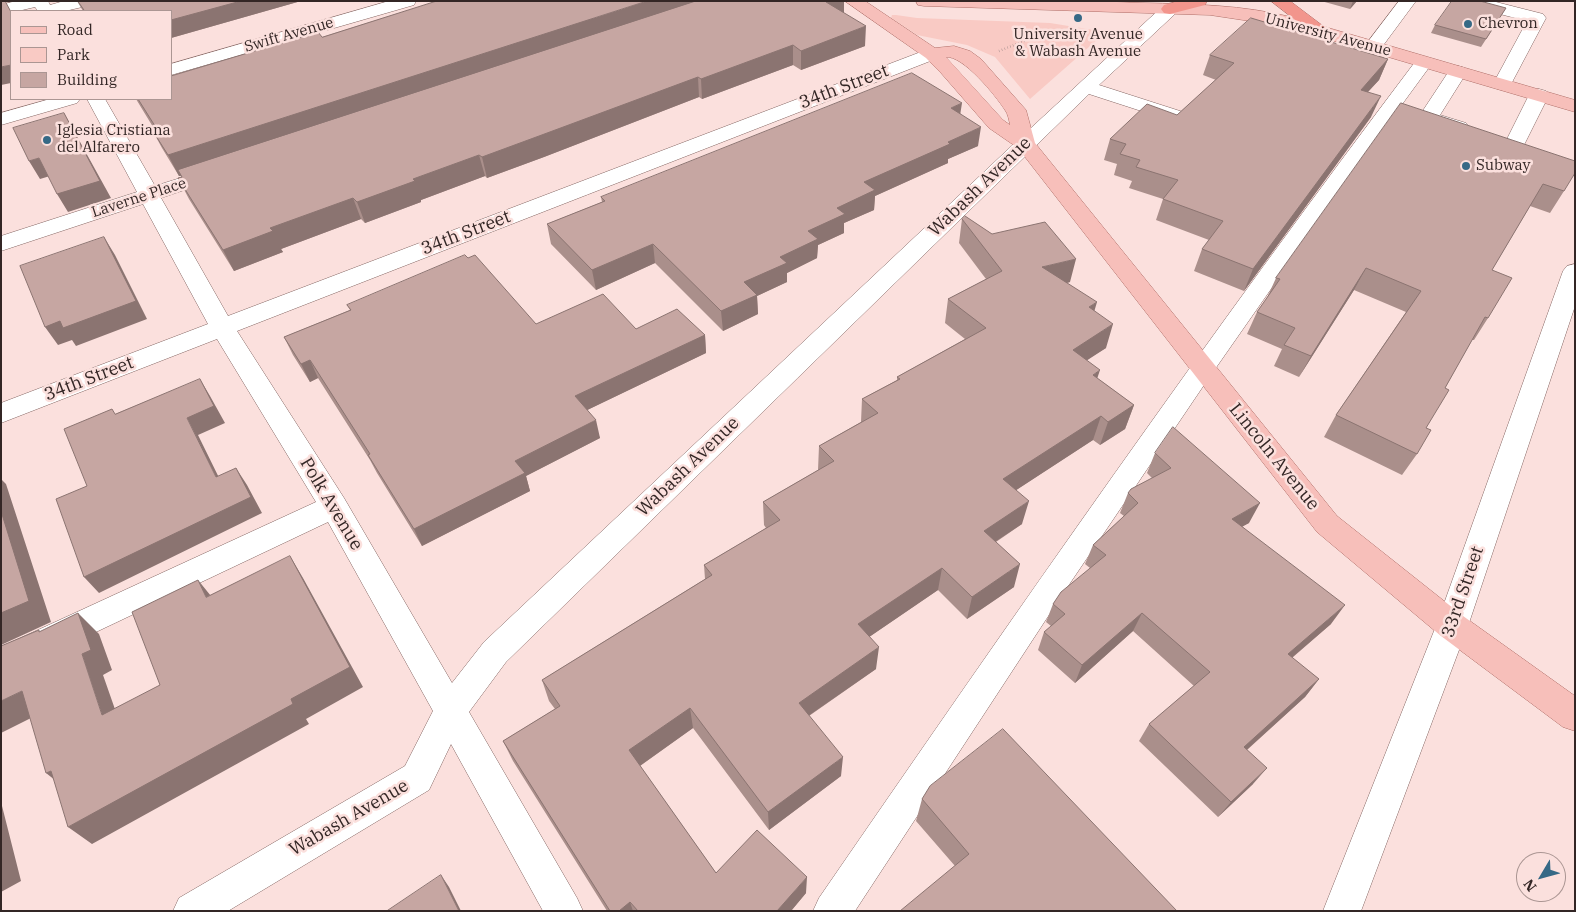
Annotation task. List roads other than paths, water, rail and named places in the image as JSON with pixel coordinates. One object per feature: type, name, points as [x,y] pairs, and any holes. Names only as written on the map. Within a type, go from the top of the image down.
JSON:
[{"type":"highway","points":[[1175,5],[1199,1]]},
{"type":"highway","points":[[1279,1],[1322,32]]},
{"type":"main road","points":[[854,1],[932,54]]},
{"type":"main road","name":"University Avenue","points":[[924,1],[1175,5],[1246,14],[1322,32],[1575,106]]},
{"type":"main road","name":"Lincoln Avenue","points":[[932,54],[954,51],[975,62],[1016,110],[1025,144]]},
{"type":"main road","name":"Lincoln Avenue","points":[[932,54],[948,69],[996,124],[1025,144],[1327,524],[1452,626],[1570,712]]},
{"type":"street","points":[[1,10],[39,1]]},
{"type":"street","points":[[50,10],[84,1]]},
{"type":"street","name":"Swift Avenue","points":[[172,70],[408,1]]},
{"type":"street","points":[[1373,47],[1408,1]]},
{"type":"street","points":[[1471,1],[1537,18],[1502,84]]},
{"type":"street","name":"Wabash Avenue","points":[[192,911],[417,778],[450,711],[495,652],[1025,144],[1175,5]]},
{"type":"street","name":"34th Street","points":[[1,413],[932,54]]},
{"type":"street","points":[[832,911],[995,668],[1202,367],[1324,194],[1424,62]]},
{"type":"street","points":[[1458,72],[1428,118],[1476,133]]},
{"type":"street","points":[[1086,87],[1176,116]]},
{"type":"street","points":[[1495,139],[1522,147],[1539,95]]},
{"type":"street","points":[[1,119],[67,100]]},
{"type":"street","name":"Polk Avenue","points":[[97,100],[222,327],[334,506],[564,911]]},
{"type":"street","name":"Laverne Place","points":[[1,244],[234,166]]},
{"type":"street","name":"33rd Street","points":[[1342,911],[1452,626],[1575,270]]},
{"type":"street","points":[[1,663],[334,506]]},
{"type":"place","name":"University Avenue & Wabash Avenue","points":[[1078,18]]},
{"type":"place","name":"Chevron","points":[[1468,24]]},
{"type":"place","name":"Iglesia Cristiana del Alfarero","points":[[47,140]]},
{"type":"place","name":"Subway","points":[[1466,166]]}]
